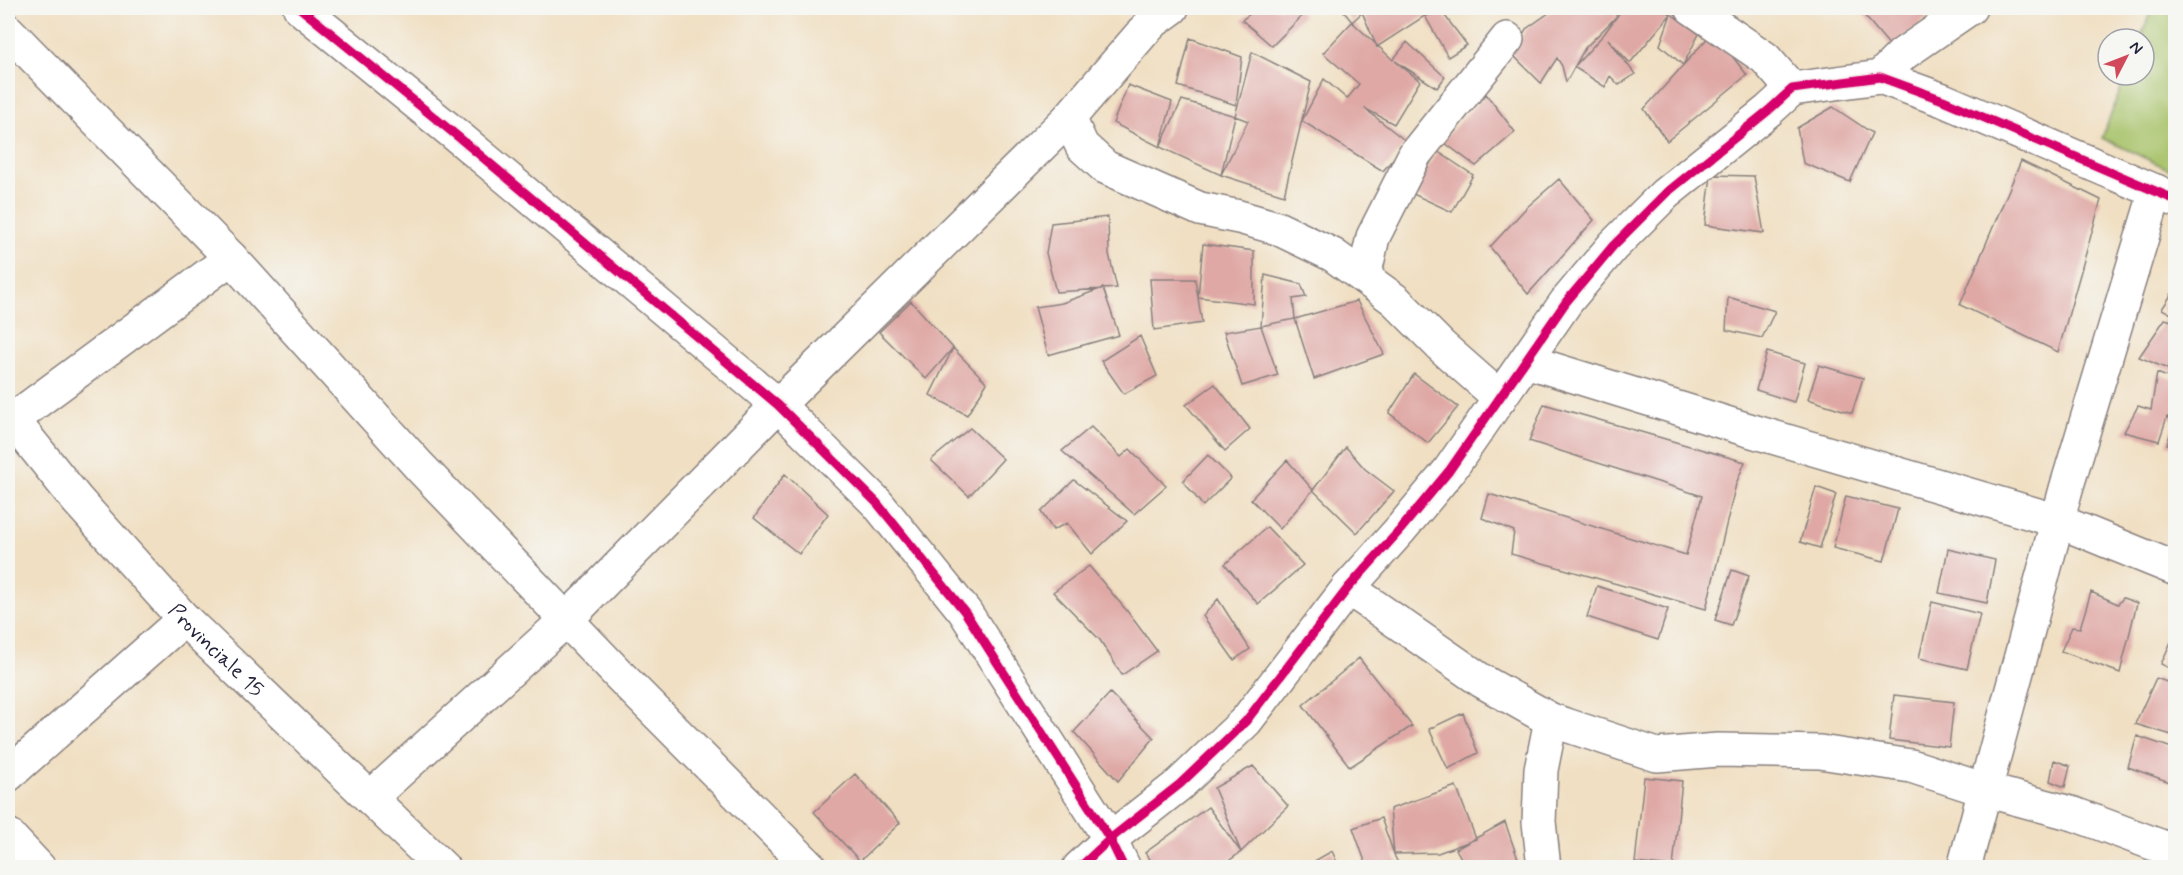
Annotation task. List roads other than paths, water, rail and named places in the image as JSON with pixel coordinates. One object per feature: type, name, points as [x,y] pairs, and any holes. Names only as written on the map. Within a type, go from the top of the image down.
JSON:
[{"type":"street","points":[[300,8],[462,140],[778,405],[877,504],[965,612],[1110,838],[1124,867]]},
{"type":"street","points":[[370,798],[566,620],[778,405],[1069,118],[1150,24],[1173,8]]},
{"type":"street","points":[[1692,8],[1765,58],[1792,89]]},
{"type":"street","points":[[1880,77],[1903,54],[1970,8]]},
{"type":"street","points":[[8,31],[231,258],[420,467],[566,620],[811,867]]},
{"type":"street","points":[[1364,277],[1373,237],[1415,154],[1507,39]]},
{"type":"street","points":[[1079,867],[1110,838],[1180,784],[1246,721],[1348,588],[1400,531],[1449,471],[1566,302],[1613,246],[1665,194],[1792,89],[1880,77],[1943,100],[2165,195],[2058,521],[1964,867]]},
{"type":"street","points":[[1069,118],[1082,146],[1105,167],[1200,209],[1277,228],[1333,255],[1395,300],[1441,346],[1500,398]]},
{"type":"street","points":[[9,419],[231,258]]},
{"type":"street","points":[[1526,361],[2058,521],[2175,569]]},
{"type":"street","name":"Provinciale 15","points":[[9,419],[77,500],[184,620],[443,867]]},
{"type":"street","points":[[1348,588],[1482,681],[1551,720],[1658,755],[1718,750],[1820,752],[1911,766],[1985,790],[2074,814],[2175,852]]},
{"type":"street","points":[[8,775],[184,620]]},
{"type":"street","points":[[1544,867],[1539,822],[1541,770],[1551,720]]},
{"type":"street","points":[[8,835],[39,867]]}]
